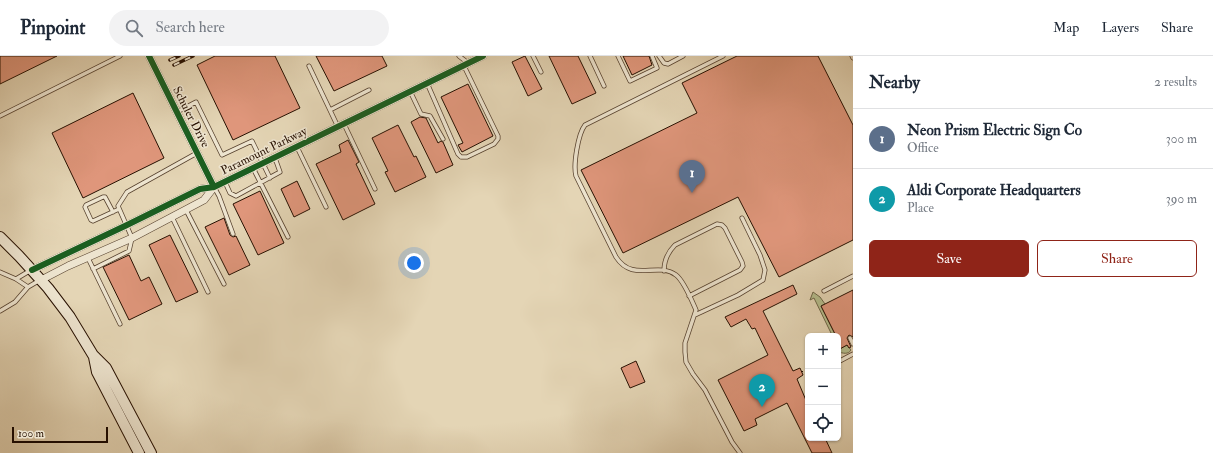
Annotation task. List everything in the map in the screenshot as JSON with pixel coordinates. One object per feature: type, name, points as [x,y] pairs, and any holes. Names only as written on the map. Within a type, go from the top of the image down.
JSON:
[{"type":"main road","points":[[0,237],[41,280],[70,318],[93,355],[106,368],[151,453]]},
{"type":"main road","points":[[93,355],[97,372],[140,453]]},
{"type":"street","name":"Schuler Drive","points":[[149,56],[214,187]]},
{"type":"street","name":"Paramount Parkway","points":[[32,270],[200,189],[214,187],[225,182],[482,56]]},
{"type":"street","name":"Paramount Parkway","points":[[41,280],[68,266],[132,238],[171,216],[204,200],[214,187]]},
{"type":"lane","points":[[0,116],[120,56]]},
{"type":"lane","points":[[427,83],[458,154],[461,157],[467,157],[494,144],[498,139],[498,136],[466,64],[459,56]]},
{"type":"lane","points":[[533,56],[541,72]]},
{"type":"lane","points":[[590,56],[604,86]]},
{"type":"lane","points":[[618,56],[630,81],[657,68],[652,56]]},
{"type":"lane","points":[[659,56],[664,63],[668,64],[683,56]]},
{"type":"lane","points":[[723,56],[585,125],[580,134],[575,172],[616,257],[624,266],[636,271],[671,272],[678,276],[683,284],[696,310],[685,343],[686,362],[693,374],[706,390],[732,442],[740,453]]},
{"type":"lane","points":[[309,66],[330,110],[341,125],[375,189]]},
{"type":"lane","points":[[330,110],[369,90]]},
{"type":"lane","points":[[410,91],[421,114],[430,116],[443,139]]},
{"type":"lane","points":[[177,112],[196,102],[222,155],[252,141],[270,178]]},
{"type":"lane","points":[[297,147],[326,207]]},
{"type":"lane","points":[[93,270],[129,251],[132,238],[118,206],[127,192],[197,153]]},
{"type":"lane","points":[[225,182],[230,193],[236,196],[280,172],[275,158]]},
{"type":"lane","points":[[253,168],[288,237]]},
{"type":"lane","points":[[214,187],[222,202],[233,234]]},
{"type":"lane","points":[[113,212],[106,197],[103,197],[85,207],[91,220],[93,221],[113,212],[119,209]]},
{"type":"lane","points":[[186,209],[224,284]]},
{"type":"lane","points":[[171,216],[208,292]]},
{"type":"lane","points":[[695,315],[738,295],[762,280],[764,270],[760,255],[742,218]]},
{"type":"lane","points":[[664,271],[666,258],[675,245],[717,224],[722,225],[725,228],[743,266],[740,270],[689,296]]},
{"type":"lane","points":[[88,258],[120,324]]},
{"type":"lane","points":[[16,279],[32,270]]},
{"type":"lane","points":[[0,272],[16,279],[28,288]]},
{"type":"lane","points":[[824,291],[853,276]]},
{"type":"lane","points":[[0,311],[15,302],[28,288],[41,280]]},
{"type":"lane","points":[[850,338],[853,344]]},
{"type":"lane","points":[[841,360],[853,354]]},
{"type":"green space","points":[[813,292],[820,297],[825,304],[821,306],[834,333],[831,333],[814,298],[810,300]]},
{"type":"green space","points":[[847,345],[851,350],[848,353],[841,352],[841,348]]},
{"type":"building","points":[[0,56],[57,56],[0,84]]},
{"type":"building","points":[[215,56],[275,56],[300,108],[233,140],[197,65]]},
{"type":"building","points":[[316,56],[382,56],[387,66],[334,91]]},
{"type":"building","points":[[525,56],[542,89],[528,96],[512,62]]},
{"type":"building","points":[[549,56],[578,56],[596,93],[572,104]]},
{"type":"building","points":[[623,56],[649,56],[652,65],[632,75]]},
{"type":"building","points":[[737,56],[818,56],[853,125],[853,240],[779,277],[738,197],[623,253],[581,170],[697,113],[682,83]]},
{"type":"building","points":[[468,84],[493,136],[462,152],[458,145],[463,143],[441,97]]},
{"type":"building","points":[[133,93],[164,158],[83,198],[52,133]]},
{"type":"building","points":[[420,117],[426,118],[438,143],[441,141],[443,142],[453,165],[436,173],[411,122]]},
{"type":"building","points":[[398,125],[426,177],[395,192],[385,172],[388,171],[372,138]]},
{"type":"building","points":[[348,140],[359,162],[356,164],[375,204],[343,220],[316,164],[341,152],[339,145]]},
{"type":"building","points":[[297,181],[310,209],[294,217],[281,189]]},
{"type":"building","points":[[260,191],[284,243],[258,255],[233,204]]},
{"type":"building","points":[[224,218],[230,235],[233,237],[236,236],[250,265],[229,275],[205,227]]},
{"type":"building","points":[[170,235],[198,292],[176,302],[149,245]]},
{"type":"building","points":[[129,255],[141,281],[149,277],[162,304],[129,320],[103,267]]},
{"type":"building","points":[[793,285],[797,294],[763,311],[793,371],[800,368],[803,375],[797,379],[805,398],[805,439],[787,403],[755,419],[757,425],[744,431],[718,380],[768,355],[755,328],[752,329],[746,319],[731,327],[725,317]]},
{"type":"building","points":[[853,290],[853,337],[849,335],[847,338],[851,347],[849,348],[847,345],[841,348],[841,333],[834,333],[821,306]]},
{"type":"building","points":[[636,361],[645,382],[630,388],[621,368]]},
{"type":"building","points":[[806,441],[826,441],[832,453],[812,453]]},
{"type":"railway","points":[[170,60],[179,56]]},
{"type":"railway","points":[[174,65],[193,56]]},
{"type":"cycle path","points":[[149,56],[214,187]]},
{"type":"cycle path","points":[[32,270],[200,189],[214,187],[483,56]]},
{"type":"place","name":"Neon Prism Electric Sign Co","points":[[692,193]]},
{"type":"place","name":"Aldi Corporate Headquarters","points":[[762,407]]}]
